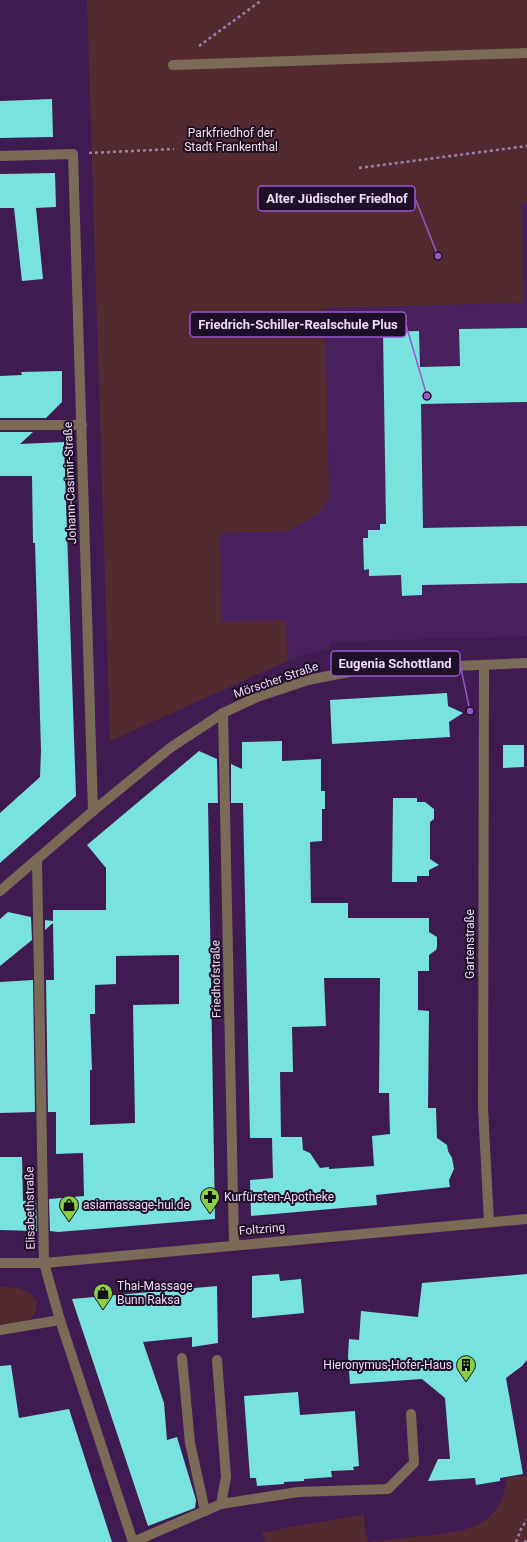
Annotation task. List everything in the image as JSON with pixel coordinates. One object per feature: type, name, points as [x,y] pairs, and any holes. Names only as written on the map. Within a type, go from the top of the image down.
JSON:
[{"type":"street","points":[[173,65],[527,53]]},
{"type":"street","name":"Johann-Casimir-Straße","points":[[0,156],[74,154],[93,811]]},
{"type":"street","points":[[0,425],[82,425]]},
{"type":"street","name":"Mörscher Straße","points":[[0,891],[93,811],[170,748],[223,713],[257,698],[308,680],[359,670],[527,663]]},
{"type":"street","name":"Gartenstraße","points":[[484,665],[482,1108],[489,1222]]},
{"type":"street","name":"Friedhofstraße","points":[[223,713],[234,1245]]},
{"type":"street","name":"Elisabethstraße","points":[[37,860],[44,1263],[60,1320],[133,1542]]},
{"type":"street","name":"Foltzring","points":[[0,1263],[44,1263],[527,1219]]},
{"type":"street","points":[[0,1330],[60,1320]]},
{"type":"street","points":[[182,1358],[190,1443],[205,1511]]},
{"type":"street","points":[[217,1360],[226,1477],[221,1504]]},
{"type":"street","points":[[133,1542],[221,1504],[298,1492],[388,1489],[414,1463],[411,1414]]},
{"type":"path","points":[[198,47],[262,0]]},
{"type":"path","points":[[359,168],[527,146]]},
{"type":"path","points":[[92,153],[174,149]]},
{"type":"path","points":[[516,1542],[521,1529],[527,1520]]},
{"type":"shaded area","points":[[522,203],[527,203],[527,636],[331,642],[330,648],[325,651],[320,650],[287,661],[286,620],[222,622],[220,533],[289,531],[329,498],[325,308],[524,303]]},
{"type":"green space","name":"Parkfriedhof der Stadt Frankenthal","points":[[87,0],[527,0],[527,203],[522,203],[524,303],[325,308],[329,498],[321,512],[289,531],[220,533],[222,622],[286,620],[287,661],[110,741]]},
{"type":"green space","points":[[0,1287],[25,1290],[33,1297],[37,1302],[35,1313],[28,1321],[0,1324]]},
{"type":"green space","points":[[527,1475],[527,1542],[368,1542],[453,1532],[478,1524],[489,1517],[497,1508],[503,1495],[507,1478]]},
{"type":"green space","points":[[364,1514],[365,1531],[368,1542],[265,1542],[262,1533]]},
{"type":"building","points":[[52,99],[53,137],[0,138],[0,101]]},
{"type":"building","points":[[55,173],[56,207],[36,208],[43,279],[22,281],[14,208],[0,208],[0,174]]},
{"type":"building","points":[[527,328],[527,402],[421,404],[423,528],[527,526],[527,583],[422,585],[422,595],[402,596],[401,575],[369,576],[369,569],[364,570],[363,538],[368,538],[368,530],[380,530],[380,524],[386,524],[383,332],[419,331],[420,367],[460,366],[459,329]]},
{"type":"building","points":[[62,371],[62,402],[46,418],[0,418],[0,376],[22,375],[21,372]]},
{"type":"building","points":[[0,432],[33,432],[20,444],[64,442],[76,796],[0,863],[0,813],[40,777],[41,751],[32,476],[0,476]]},
{"type":"building","points":[[447,693],[448,706],[463,713],[449,722],[450,737],[332,744],[330,700]]},
{"type":"building","points":[[282,741],[282,761],[321,759],[321,791],[325,791],[325,809],[322,809],[322,841],[310,842],[311,903],[348,903],[348,918],[429,918],[429,932],[437,937],[437,947],[436,950],[429,955],[429,971],[418,971],[418,1010],[429,1011],[428,1108],[436,1108],[437,1138],[447,1145],[448,1151],[452,1158],[454,1169],[449,1180],[450,1187],[376,1195],[377,1205],[251,1216],[250,1180],[273,1178],[272,1138],[250,1138],[243,803],[231,803],[231,764],[242,769],[242,742]],"holes":[[[324,978],[380,978],[379,1093],[389,1093],[390,1134],[372,1136],[374,1166],[329,1169],[329,1167],[320,1168],[310,1153],[303,1150],[302,1137],[281,1137],[280,1072],[293,1072],[292,1027],[326,1026]]]},
{"type":"building","points":[[503,745],[524,745],[524,767],[503,768]]},
{"type":"building","points":[[199,751],[217,759],[218,803],[208,803],[215,1219],[58,1232],[50,1231],[49,1199],[84,1196],[83,1153],[56,1154],[56,1112],[48,1112],[46,980],[54,980],[53,923],[45,930],[45,920],[53,921],[53,910],[106,910],[106,868],[87,845]],"holes":[[[179,955],[179,1004],[133,1005],[135,1123],[90,1125],[90,1070],[92,1070],[90,1014],[95,1014],[95,985],[116,984],[116,956]]]},
{"type":"building","points":[[393,798],[417,798],[417,802],[425,802],[434,809],[434,819],[430,822],[430,859],[439,865],[429,870],[429,876],[417,876],[417,882],[392,882]]},
{"type":"building","points":[[8,912],[31,917],[32,940],[0,966],[0,919]]},
{"type":"building","points":[[33,980],[35,1112],[0,1113],[0,982]]},
{"type":"building","points":[[0,1157],[22,1157],[23,1201],[36,1200],[37,1231],[0,1230]]},
{"type":"building","points":[[279,1274],[280,1281],[301,1279],[304,1313],[252,1318],[252,1276]]},
{"type":"building","name":"Hieronymus-Hofer-Haus","points":[[527,1274],[527,1360],[522,1366],[506,1378],[523,1474],[500,1478],[500,1481],[476,1485],[475,1478],[428,1481],[438,1459],[450,1459],[445,1398],[422,1379],[350,1384],[348,1356],[349,1339],[359,1340],[361,1311],[418,1317],[422,1283]]},
{"type":"building","points":[[217,1286],[218,1343],[192,1347],[192,1337],[143,1342],[164,1403],[167,1440],[177,1437],[196,1500],[195,1508],[148,1526],[72,1299]]},
{"type":"building","points":[[11,1365],[19,1418],[69,1409],[112,1542],[0,1542],[0,1366]]},
{"type":"building","points":[[298,1392],[300,1415],[355,1411],[359,1466],[353,1467],[354,1470],[331,1471],[332,1477],[304,1479],[304,1481],[284,1482],[284,1484],[257,1486],[256,1478],[250,1478],[244,1396]]},
{"type":"place","name":"Alter Jüdischer Friedhof","points":[[438,256]]},
{"type":"place","name":"Friedrich-Schiller-Realschule Plus","points":[[427,396]]},
{"type":"place","name":"Eugenia Schottland","points":[[470,711]]},
{"type":"place","name":"Kurfürsten-Apotheke","points":[[210,1214]]},
{"type":"place","name":"asiamassage-hui.de","points":[[69,1222]]},
{"type":"place","name":"Thai-Massage Bunn Raksa","points":[[103,1310]]},
{"type":"place","name":"Hieronymus-Hofer-Haus","points":[[466,1382]]}]
